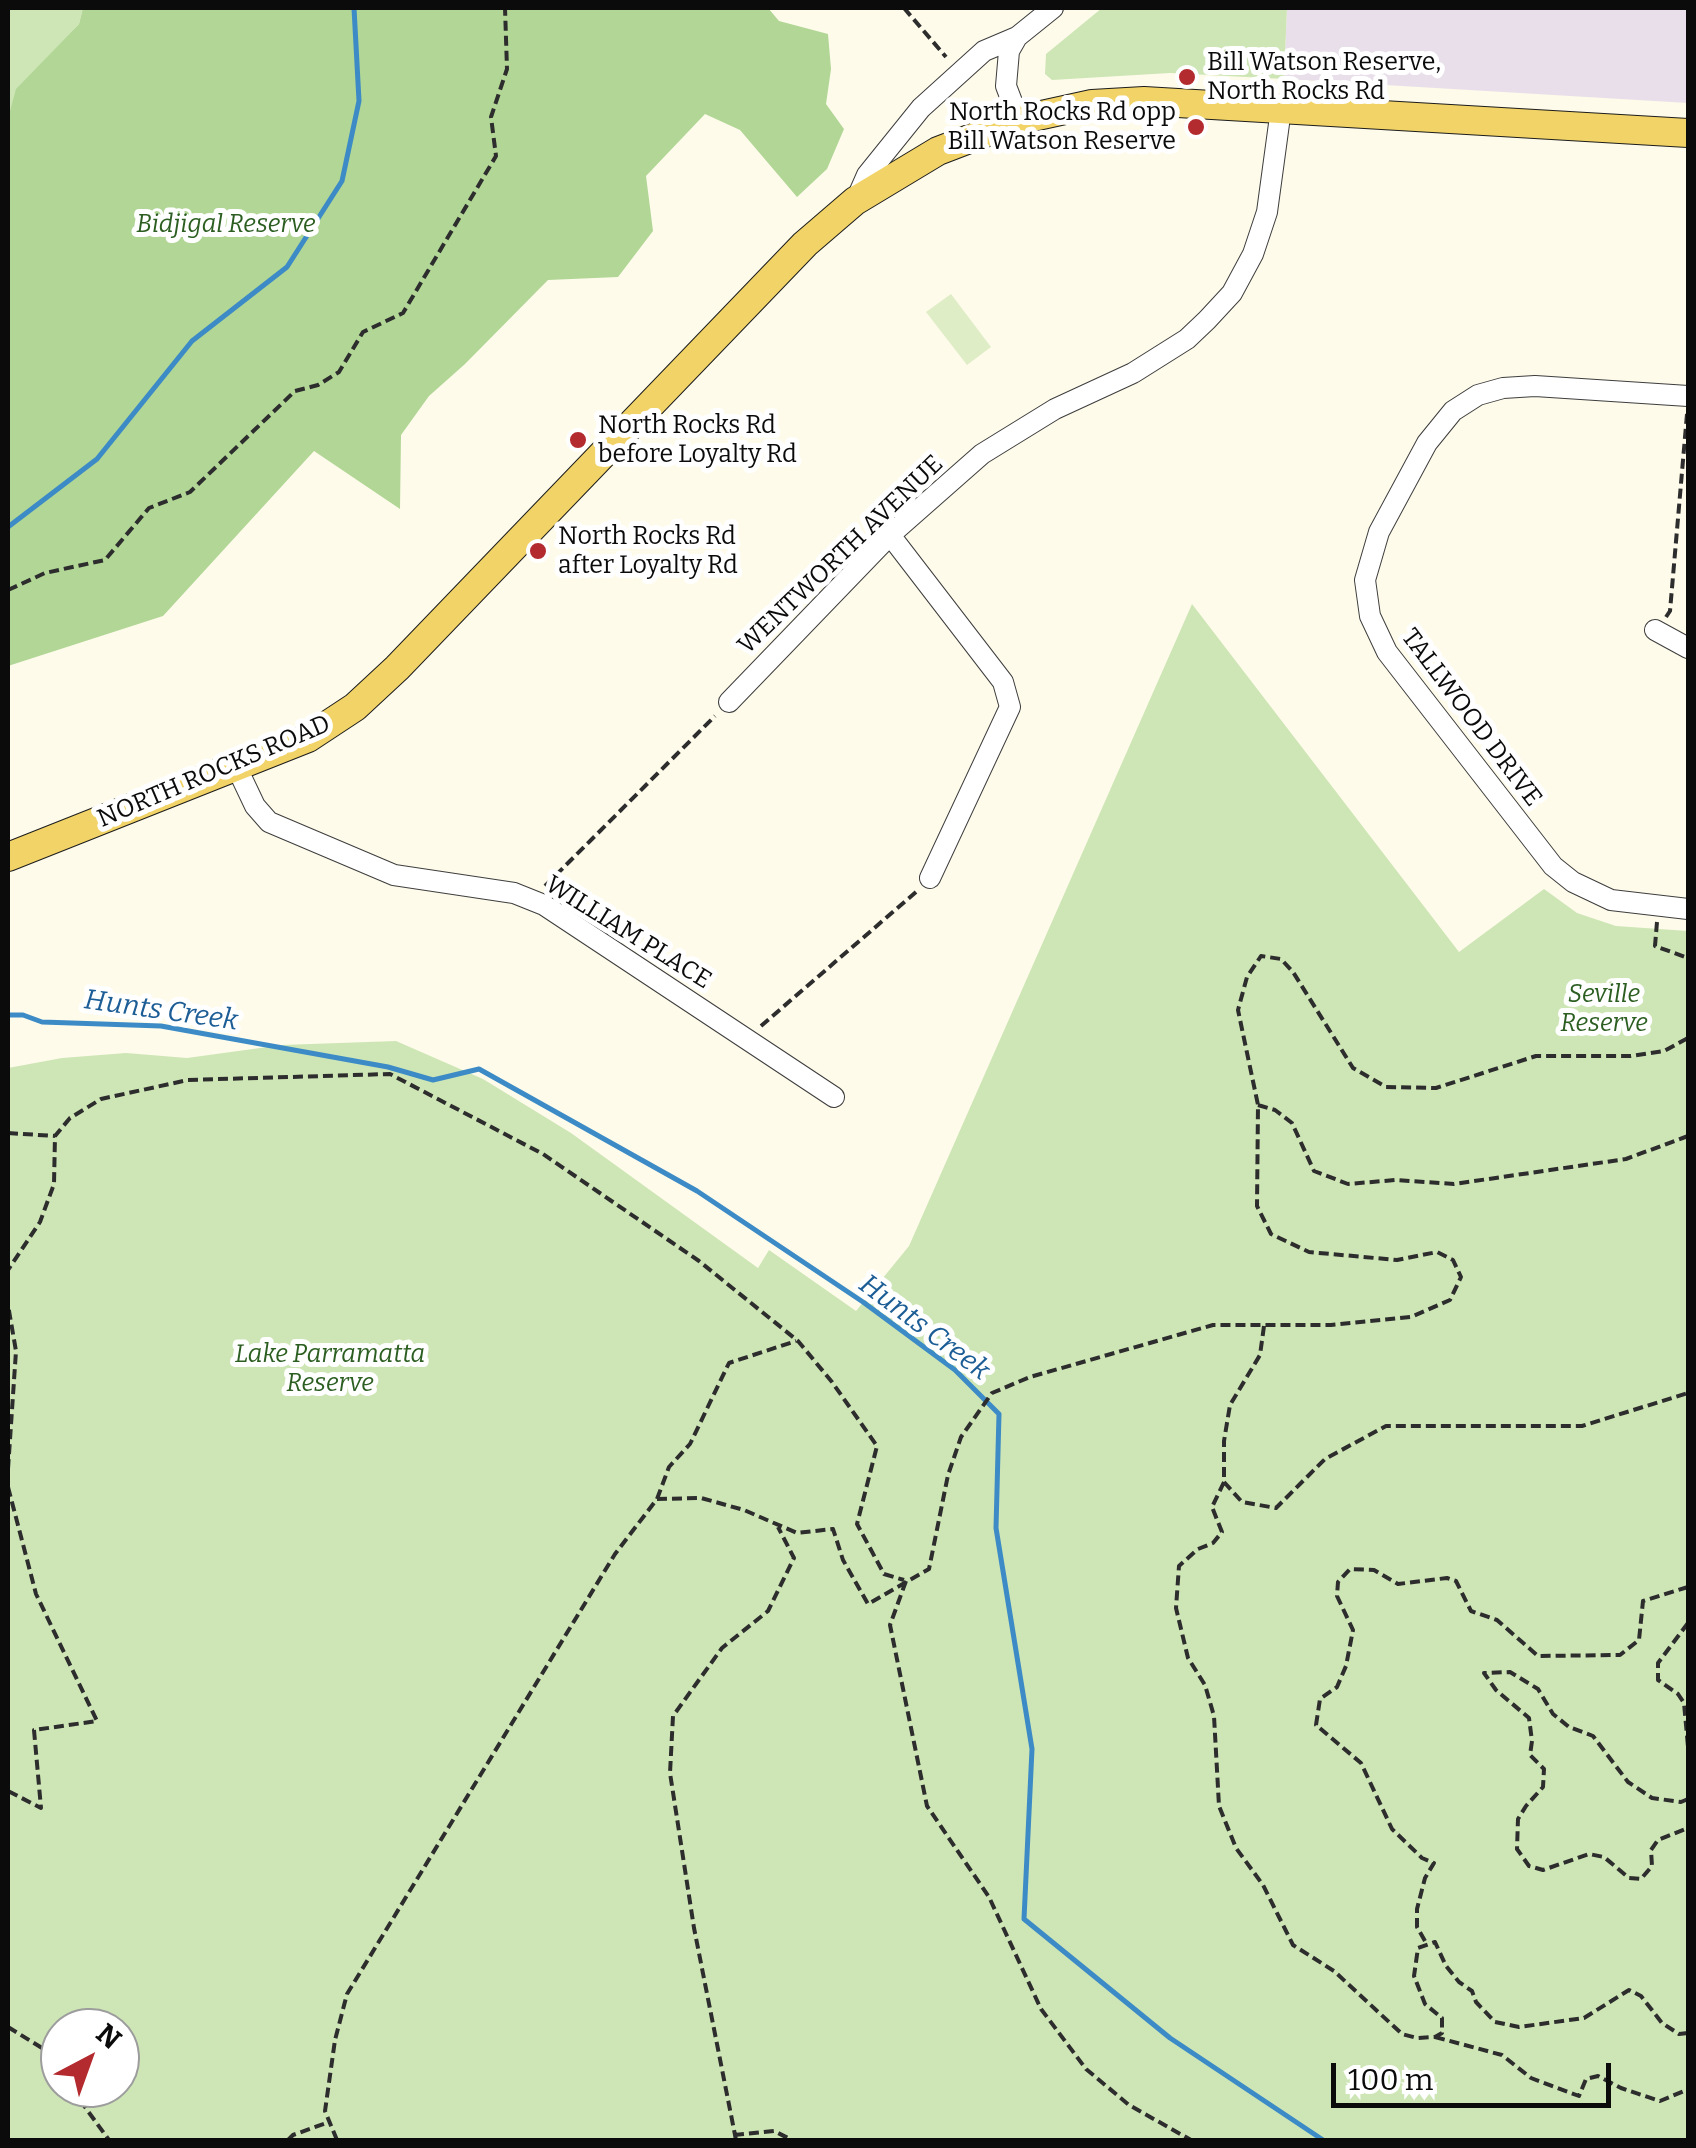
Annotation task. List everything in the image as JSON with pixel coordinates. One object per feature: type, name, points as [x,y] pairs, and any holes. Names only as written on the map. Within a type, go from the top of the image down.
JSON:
[{"type":"main road","name":"NORTH ROCKS ROAD","points":[[8,857],[332,725],[375,691],[804,244],[855,201],[938,151],[1019,120],[1092,104],[1144,101],[1688,132]]},
{"type":"street","points":[[855,201],[867,176],[922,108],[984,51],[1016,37],[1053,8]]},
{"type":"street","points":[[1016,37],[1008,51],[1006,86],[1019,120]]},
{"type":"street","name":"WENTWORTH AVENUE","points":[[729,702],[890,535],[982,454],[1055,410],[1133,372],[1186,340],[1207,320],[1232,293],[1258,240],[1267,212],[1281,109]]},
{"type":"street","name":"TALLWOOD DRIVE","points":[[1688,398],[1535,386],[1503,388],[1478,395],[1454,410],[1427,442],[1379,532],[1365,580],[1370,616],[1387,652],[1538,851],[1590,891],[1611,900],[1688,909]]},
{"type":"street","points":[[890,535],[1003,682],[1010,707],[930,878]]},
{"type":"street","points":[[1655,630],[1688,648]]},
{"type":"street","name":"WILLIAM PLACE","points":[[236,766],[256,806],[269,822],[283,830],[394,875],[514,893],[531,900],[598,938],[834,1097]]},
{"type":"path","points":[[8,590],[45,574],[105,560],[149,508],[190,492],[295,391],[318,385],[339,372],[363,332],[403,313],[496,156],[491,117],[507,69],[506,8]]},
{"type":"path","points":[[904,8],[949,61]]},
{"type":"path","points":[[1655,630],[1670,612],[1688,398]]},
{"type":"path","points":[[531,900],[729,702]]},
{"type":"path","points":[[746,1039],[930,878]]},
{"type":"path","points":[[1661,908],[1654,930],[1656,946],[1688,958]]},
{"type":"path","points":[[657,1499],[702,1498],[744,1510],[797,1533],[833,1529],[842,1560],[868,1604],[929,1569],[960,1437],[992,1393],[1030,1377],[1213,1325],[1331,1325],[1410,1317],[1450,1300],[1461,1277],[1454,1260],[1437,1252],[1397,1260],[1310,1252],[1271,1234],[1257,1206],[1258,1105],[1238,1010],[1247,976],[1261,956],[1281,959],[1353,1068],[1386,1087],[1436,1088],[1536,1056],[1632,1056],[1664,1050],[1688,1038]]},
{"type":"path","points":[[8,1469],[16,1351],[8,1305],[8,1270],[40,1222],[54,1184],[55,1136],[70,1118],[102,1099],[188,1080],[390,1074],[543,1154],[699,1261],[798,1341],[877,1446],[858,1524],[884,1574],[906,1580]]},
{"type":"path","points":[[1258,1105],[1275,1110],[1292,1123],[1314,1170],[1348,1184],[1395,1180],[1454,1184],[1626,1159],[1688,1136]]},
{"type":"path","points":[[8,1133],[55,1136]]},
{"type":"path","points":[[1264,1326],[1260,1355],[1230,1405],[1224,1441],[1224,1482],[1212,1507],[1222,1532],[1180,1566],[1176,1608],[1188,1658],[1205,1686],[1214,1716],[1219,1806],[1236,1848],[1263,1885],[1294,1945],[1334,1971],[1402,2034],[1435,2037],[1502,2055],[1531,2078],[1579,2096],[1586,2080],[1598,2076],[1660,2101],[1688,2094]]},
{"type":"path","points":[[337,2140],[325,2112],[334,2040],[347,1994],[615,1554],[657,1499],[669,1467],[690,1444],[729,1362],[798,1341]]},
{"type":"path","points":[[1224,1482],[1242,1502],[1276,1508],[1325,1458],[1386,1426],[1582,1426],[1688,1393]]},
{"type":"path","points":[[8,1487],[36,1594],[98,1721],[34,1730],[41,1808],[8,1791]]},
{"type":"path","points":[[778,1527],[794,1558],[768,1612],[722,1648],[673,1716],[670,1773],[694,1928],[735,2138],[774,2131],[792,2140]]},
{"type":"path","points":[[1426,1943],[1417,1928],[1416,1909],[1434,1863],[1422,1858],[1392,1830],[1361,1763],[1316,1724],[1320,1699],[1337,1687],[1346,1666],[1352,1630],[1336,1596],[1338,1582],[1350,1569],[1374,1570],[1398,1584],[1447,1578],[1456,1581],[1471,1611],[1497,1620],[1538,1656],[1620,1655],[1639,1640],[1643,1602],[1688,1587]]},
{"type":"path","points":[[906,1580],[890,1625],[927,1806],[990,1897],[1041,2010],[1086,2069],[1129,2105],[1191,2140]]},
{"type":"path","points":[[1688,1623],[1658,1664],[1658,1680],[1684,1703],[1688,1746]]},
{"type":"path","points":[[1688,1799],[1680,1802],[1652,1798],[1628,1782],[1593,1736],[1569,1727],[1553,1714],[1538,1689],[1510,1672],[1484,1674],[1496,1690],[1529,1718],[1530,1755],[1544,1768],[1543,1787],[1518,1819],[1518,1848],[1529,1866],[1542,1870],[1588,1854],[1604,1858],[1628,1878],[1640,1879],[1652,1866],[1650,1850],[1658,1840],[1688,1828]]},
{"type":"path","points":[[1435,2037],[1442,2033],[1442,2018],[1425,2004],[1414,1976],[1418,1948],[1434,1942],[1458,1982],[1472,1991],[1476,2002],[1495,2022],[1518,2027],[1584,2018],[1629,1990],[1641,1996],[1662,2023],[1679,2034],[1688,2033]]},
{"type":"path","points":[[8,2026],[40,2047]]},
{"type":"path","points":[[85,2108],[109,2140]]},
{"type":"path","points":[[288,2140],[330,2122]]},
{"type":"shaded area","points":[[1287,8],[1688,8],[1688,103],[1284,79]]},
{"type":"green space","points":[[8,8],[83,8],[79,24],[17,89],[8,118]]},
{"type":"green space","name":"Bidjigal Reserve","points":[[83,8],[768,8],[779,21],[828,34],[831,69],[826,104],[844,129],[827,169],[797,197],[740,130],[705,114],[646,176],[653,231],[618,277],[548,280],[429,396],[401,435],[400,509],[314,451],[163,616],[8,666],[8,118],[16,89],[79,24]]},
{"type":"green space","points":[[1102,8],[1287,8],[1284,79],[1170,73],[1052,80],[1045,74],[1046,54]]},
{"type":"green space","points":[[951,294],[991,347],[967,365],[926,312]]},
{"type":"green space","points":[[1192,604],[1459,952],[1544,889],[1577,913],[1616,926],[1688,931],[1688,2140],[8,2140],[8,1068],[62,1058],[126,1053],[187,1058],[282,1045],[396,1041],[483,1079],[571,1133],[758,1268],[769,1250],[856,1311],[909,1246]]},
{"type":"waterway","points":[[8,527],[97,459],[192,341],[287,267],[342,181],[359,101],[354,8]]},
{"type":"waterway","name":"Hunts Creek","points":[[8,1015],[23,1015],[42,1022],[161,1026],[388,1067],[433,1080],[479,1069],[697,1191],[863,1302],[955,1370],[999,1414],[996,1528],[1032,1749],[1024,1919],[1170,2038],[1323,2140]]},
{"type":"place","name":"Bill Watson Reserve, North Rocks Rd","points":[[1187,77]]},
{"type":"place","name":"North Rocks Rd opp Bill Watson Reserve","points":[[1196,127]]},
{"type":"place","name":"North Rocks Rd before Loyalty Rd","points":[[578,440]]},
{"type":"place","name":"North Rocks Rd after Loyalty Rd","points":[[538,551]]},
{"type":"park label","name":"Seville Reserve","points":[[1604,1010]]},
{"type":"park label","name":"Lake Parramatta Reserve","points":[[330,1370]]}]
